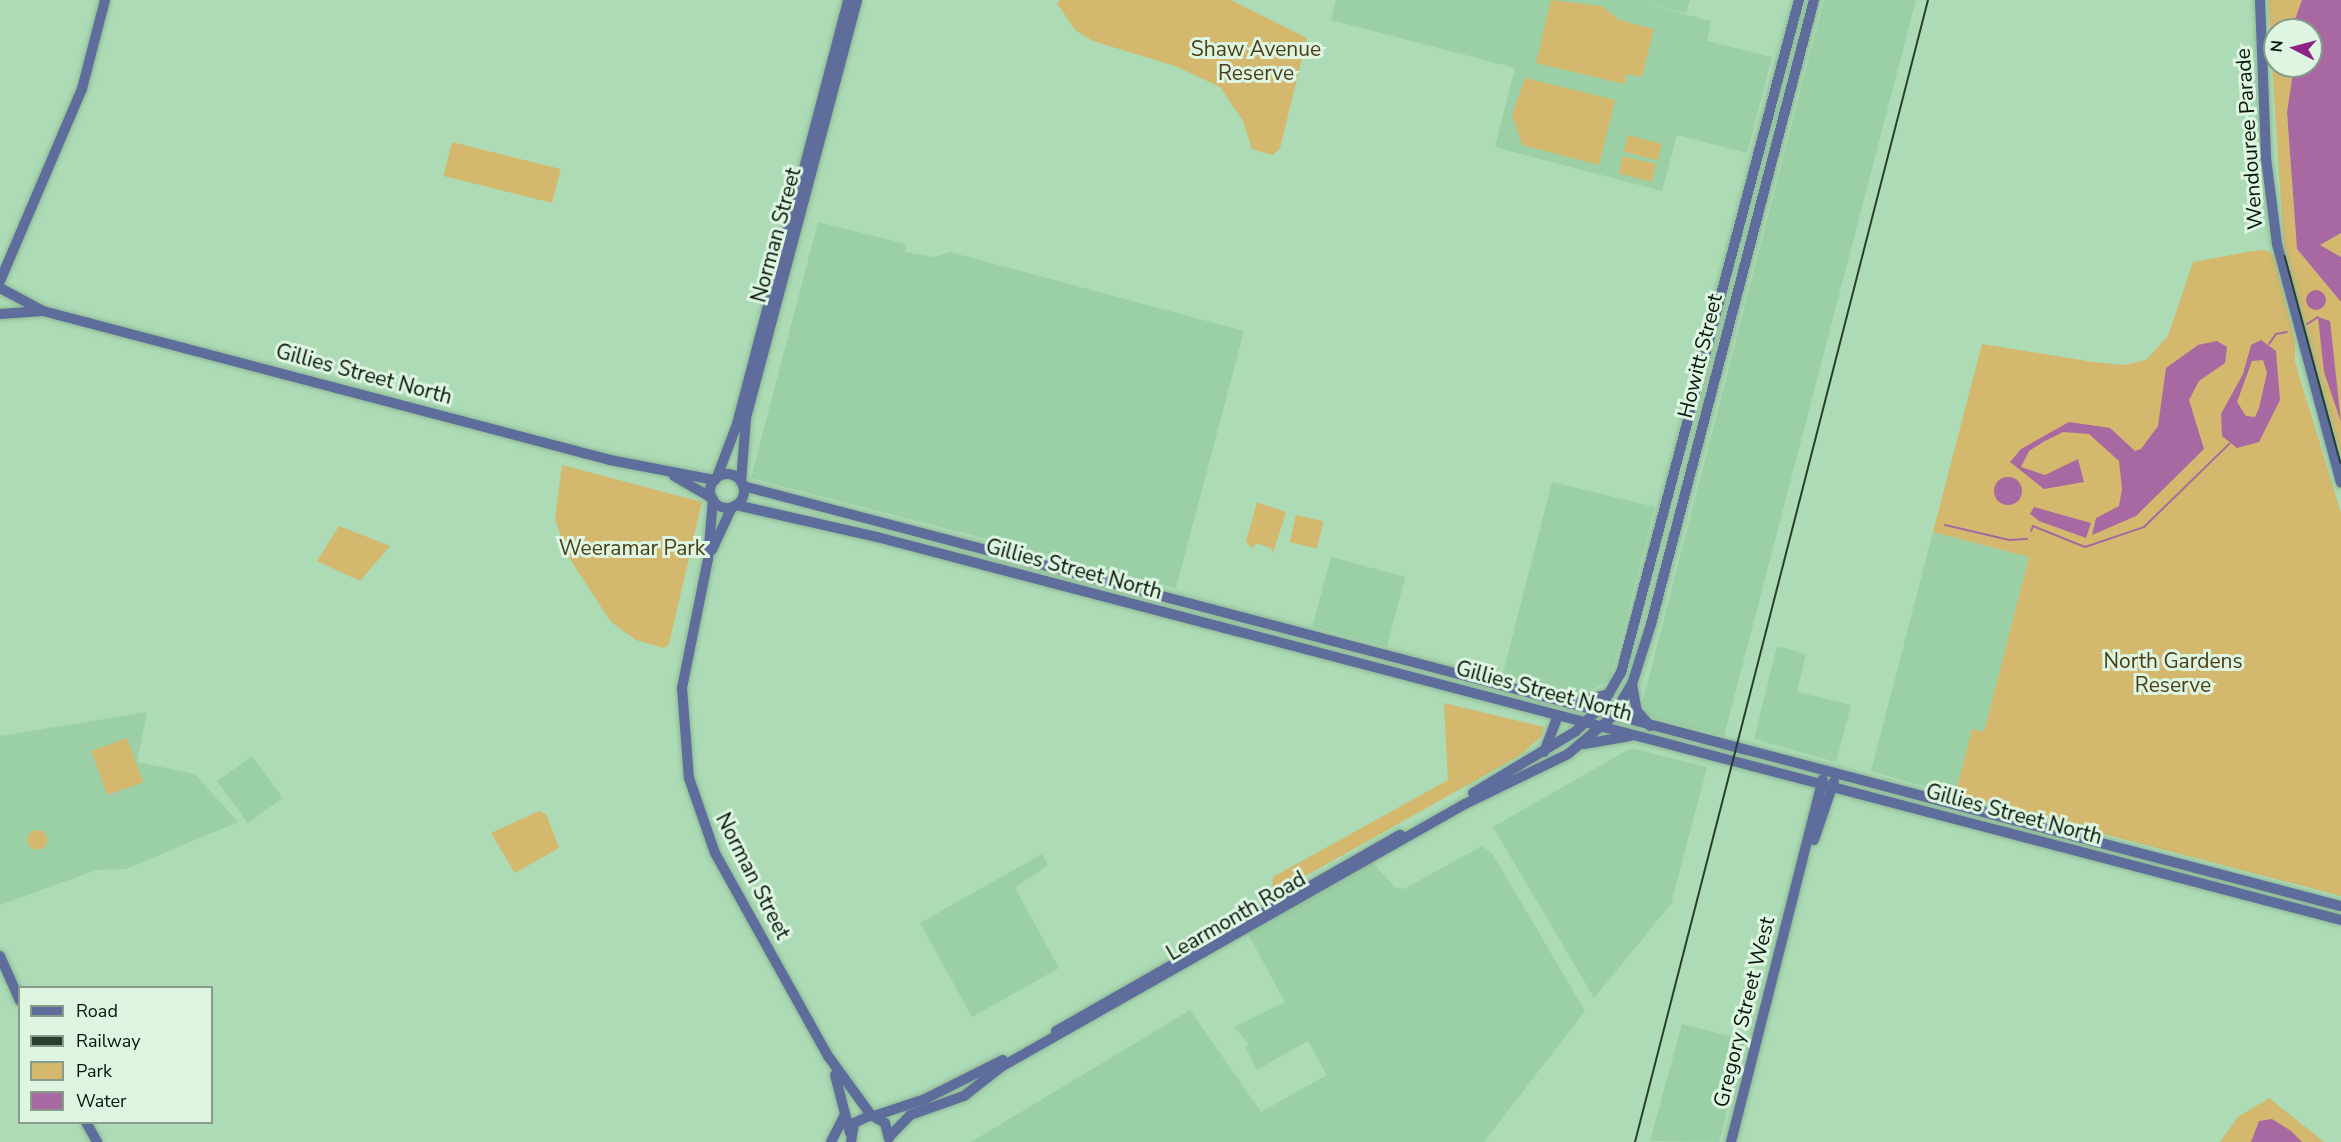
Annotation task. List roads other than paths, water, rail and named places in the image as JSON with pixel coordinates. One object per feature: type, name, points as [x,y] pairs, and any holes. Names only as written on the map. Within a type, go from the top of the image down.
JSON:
[{"type":"main road","points":[[0,281],[82,89],[105,0]]},
{"type":"main road","name":"Norman Street","points":[[848,0],[789,232],[716,478],[712,499],[708,559],[682,688],[690,778],[715,853],[828,1056],[873,1116],[885,1123],[889,1139]]},
{"type":"main road","name":"Norman Street","points":[[708,559],[742,484],[746,418],[857,0]]},
{"type":"main road","name":"Howitt Street","points":[[1586,723],[1610,694],[1649,576],[1799,0]]},
{"type":"main road","name":"Howitt Street","points":[[1603,727],[1612,717],[1632,684],[1662,579],[1815,0]]},
{"type":"main road","name":"Wendouree Parade","points":[[2260,0],[2266,158],[2277,244],[2341,483]]},
{"type":"main road","points":[[789,232],[799,225]]},
{"type":"main road","points":[[6,290],[12,253]]},
{"type":"main road","name":"Gillies Street North","points":[[6,290],[43,311],[674,476],[716,478],[733,475],[742,484],[903,530],[2341,906]]},
{"type":"main road","name":"Gillies Street North","points":[[2,314],[12,304],[6,290]]},
{"type":"main road","name":"Gillies Street North","points":[[2,314],[43,311]]},
{"type":"main road","points":[[1678,467],[1691,470]]},
{"type":"main road","name":"Gillies Street North","points":[[674,476],[712,499],[734,506],[899,543],[2341,920]]},
{"type":"main road","points":[[899,543],[903,530]]},
{"type":"main road","points":[[1649,576],[1662,579]]},
{"type":"main road","points":[[1160,611],[1163,598]]},
{"type":"main road","points":[[1632,684],[1637,711],[1651,727]]},
{"type":"main road","points":[[1563,704],[1610,694]]},
{"type":"main road","points":[[1544,752],[1558,716]]},
{"type":"main road","name":"Learmonth Road","points":[[889,1139],[910,1115],[964,1096],[1001,1067],[1384,849],[1544,752],[1586,723]]},
{"type":"main road","name":"Learmonth Road","points":[[1384,849],[1584,744],[1603,727]]},
{"type":"main road","points":[[1584,744],[1634,735]]},
{"type":"main road","name":"Gregory Street West","points":[[1731,1142],[1796,891],[1831,771]]},
{"type":"main road","name":"Learmonth Road","points":[[873,1116],[925,1099],[1013,1056],[1252,925]]},
{"type":"main road","points":[[0,956],[18,996]]},
{"type":"main road","name":"Norman Street","points":[[828,1056],[844,1110],[849,1138]]},
{"type":"main road","points":[[831,1142],[844,1110]]},
{"type":"main road","points":[[849,1138],[856,1121],[873,1116]]},
{"type":"main road","points":[[87,1124],[96,1142]]},
{"type":"water","points":[[2302,0],[2341,0],[2341,233],[2320,245],[2341,257],[2341,302],[2297,249],[2287,112],[2292,78],[2323,78],[2323,18],[2296,18]]},
{"type":"water","points":[[2316,290],[2323,293],[2326,300],[2323,307],[2316,310],[2309,307],[2306,300],[2309,293]]},
{"type":"water","points":[[2318,317],[2330,321],[2341,422],[2324,372]]},
{"type":"water","points":[[2261,340],[2276,351],[2280,400],[2259,442],[2237,448],[2222,436],[2221,414],[2243,374],[2251,345]],"holes":[[[2263,360],[2267,373],[2255,417],[2246,416],[2237,402],[2252,361]]]},
{"type":"water","points":[[2217,341],[2227,347],[2225,363],[2199,381],[2189,400],[2204,449],[2136,516],[2092,535],[2096,518],[2119,506],[2122,489],[2119,461],[2089,434],[2063,432],[2029,451],[2021,467],[2045,475],[2078,459],[2084,482],[2044,489],[2010,462],[2021,449],[2069,422],[2110,428],[2135,451],[2141,449],[2158,426],[2166,368],[2198,345]]},
{"type":"water","points":[[2008,477],[2018,481],[2022,491],[2018,501],[2008,505],[1998,501],[1994,491],[1998,481]]},
{"type":"water","points":[[2034,507],[2091,523],[2086,538],[2039,521],[2030,514]]},
{"type":"water","points":[[2272,1119],[2291,1131],[2302,1142],[2251,1142],[2259,1121]]},
{"type":"waterway","points":[[2307,324],[2318,317]]},
{"type":"waterway","points":[[2269,344],[2276,334],[2287,332]]},
{"type":"waterway","points":[[2031,531],[2033,526],[2085,547],[2144,527],[2229,444]]},
{"type":"waterway","points":[[1945,525],[2009,540],[2027,539]]},
{"type":"tram line","points":[[2285,256],[2341,463]]},
{"type":"railway","points":[[1635,1142],[1928,0]]},
{"type":"park label","name":"Shaw Avenue Reserve","points":[[1256,61]]},
{"type":"park label","name":"Weeramar Park","points":[[632,548]]},
{"type":"park label","name":"North Gardens Reserve","points":[[2173,673]]}]
